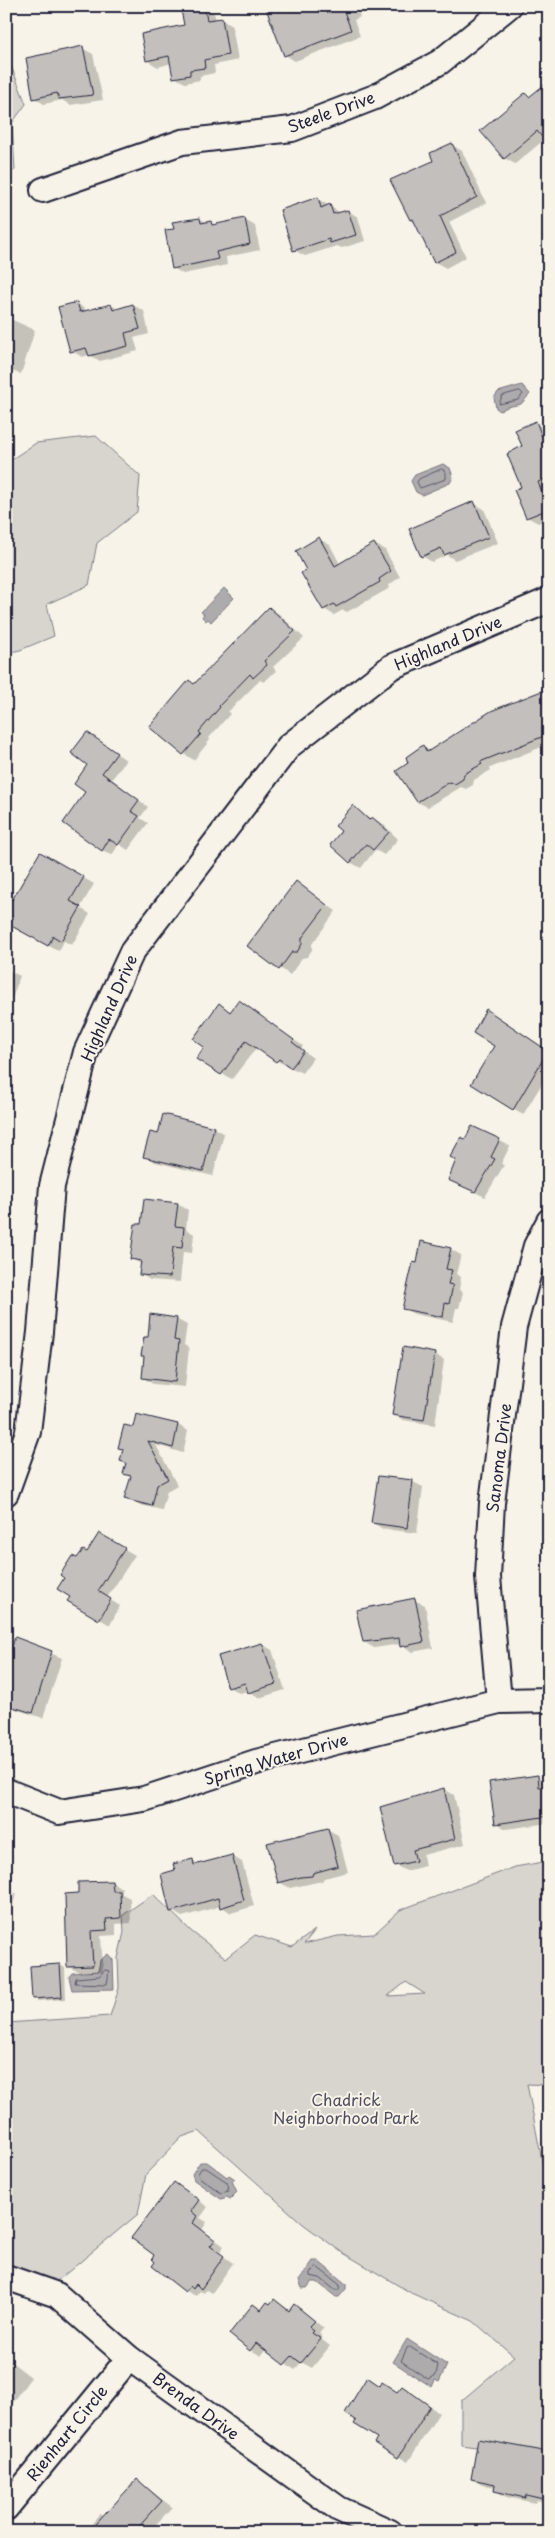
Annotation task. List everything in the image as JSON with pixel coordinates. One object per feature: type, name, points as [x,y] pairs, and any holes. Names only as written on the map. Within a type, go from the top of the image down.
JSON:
[{"type":"street","name":"Steele Drive","points":[[43,190],[182,142],[292,129],[375,97],[440,62],[510,6]]},
{"type":"street","name":"Highland Drive","points":[[6,1493],[28,1432],[40,1332],[52,1186],[86,1052],[132,952],[289,746],[391,666],[549,600]]},
{"type":"street","name":"Sanoma Drive","points":[[499,1701],[488,1577],[492,1503],[514,1327],[536,1246],[549,1221]]},
{"type":"street","name":"Spring Water Drive","points":[[6,1791],[59,1812],[144,1798],[256,1762],[499,1701],[549,1700]]},
{"type":"street","name":"Brenda Drive","points":[[6,2277],[58,2295],[129,2358],[339,2509],[390,2532]]},
{"type":"street","name":"Rienhart Circle","points":[[6,2508],[129,2358]]},
{"type":"green space","points":[[6,53],[26,104],[12,123],[15,170],[6,175]]},
{"type":"green space","points":[[96,436],[140,476],[137,512],[97,543],[89,585],[47,604],[54,636],[20,650],[6,653],[6,463],[36,443]]},
{"type":"green space","name":"Chadrick Neighborhood Park","points":[[549,1861],[549,2085],[527,2084],[543,2166],[546,2120],[549,2121],[549,2457],[461,2445],[461,2401],[514,2356],[473,2321],[411,2293],[340,2251],[303,2224],[199,2131],[182,2137],[146,2174],[138,2214],[56,2282],[6,2275],[6,2023],[110,2016],[119,1988],[118,1958],[124,1932],[123,1915],[153,1894],[192,1932],[226,1958],[255,1935],[292,1947],[315,1930],[304,1944],[338,1936],[374,1934],[400,1910],[515,1867]],"holes":[[[406,1982],[425,1994],[388,1996]]]},
{"type":"water","points":[[522,385],[530,394],[521,404],[507,407],[500,411],[496,408],[494,398],[498,392]]},
{"type":"water","points":[[443,464],[450,468],[453,477],[450,483],[422,495],[416,492],[411,481],[415,475]]},
{"type":"water","points":[[224,588],[234,598],[211,622],[208,619],[206,621],[202,617],[204,614],[201,612]]},
{"type":"water","points":[[108,1954],[113,1960],[114,1989],[72,1990],[69,1977],[72,1973],[98,1971],[100,1960]]},
{"type":"water","points":[[200,2162],[207,2162],[227,2177],[229,2175],[235,2179],[232,2181],[237,2192],[230,2199],[227,2197],[221,2199],[194,2180],[192,2174]]},
{"type":"water","points":[[313,2261],[318,2261],[346,2284],[346,2289],[339,2297],[336,2297],[317,2282],[312,2282],[307,2288],[302,2288],[299,2280]]},
{"type":"water","points":[[407,2339],[447,2365],[439,2382],[435,2380],[432,2387],[393,2362]]},
{"type":"building","points":[[204,6],[207,20],[222,18],[228,55],[204,60],[205,68],[190,70],[190,75],[173,78],[169,56],[146,61],[141,34],[184,25],[181,10]]},
{"type":"building","points":[[265,6],[289,6],[291,11],[306,6],[342,6],[351,30],[284,56]]},
{"type":"building","points":[[83,46],[93,95],[59,99],[57,93],[33,99],[26,58]]},
{"type":"building","points":[[549,81],[549,146],[537,131],[504,159],[480,131],[525,93],[529,97]]},
{"type":"building","points":[[452,143],[477,197],[440,216],[456,252],[434,263],[413,219],[410,220],[390,180],[433,161],[430,153]]},
{"type":"building","points":[[318,197],[321,208],[330,204],[333,214],[348,210],[356,235],[330,243],[329,239],[293,251],[280,210]]},
{"type":"building","points":[[200,218],[201,223],[211,221],[212,225],[245,218],[250,244],[216,252],[218,259],[172,269],[165,230],[174,229],[172,222]]},
{"type":"building","points":[[77,302],[80,312],[111,304],[113,310],[133,304],[140,329],[125,333],[128,346],[89,356],[86,348],[70,352],[58,307]]},
{"type":"building","points":[[536,421],[542,437],[549,434],[549,477],[538,482],[549,509],[526,518],[514,490],[521,487],[507,454],[522,446],[515,430]]},
{"type":"building","points":[[474,501],[489,537],[444,555],[441,548],[421,557],[409,529]]},
{"type":"building","points":[[319,537],[335,566],[374,543],[391,571],[379,579],[380,582],[336,607],[334,604],[323,610],[301,573],[306,570],[296,551]]},
{"type":"building","points":[[269,607],[295,631],[264,661],[267,665],[253,678],[250,674],[219,706],[199,732],[201,734],[183,755],[149,727],[189,680],[194,684]]},
{"type":"building","points":[[549,688],[549,734],[480,762],[482,764],[464,774],[463,779],[455,784],[450,782],[417,802],[396,771],[408,763],[406,757],[423,745],[427,752],[491,711]]},
{"type":"building","points":[[87,732],[117,753],[102,773],[139,800],[131,811],[139,816],[118,845],[109,839],[102,851],[63,823],[85,792],[74,784],[87,765],[71,753]]},
{"type":"building","points":[[353,805],[369,820],[372,817],[389,832],[373,850],[366,844],[350,863],[330,845],[341,831],[335,826]]},
{"type":"building","points":[[40,852],[84,877],[70,901],[81,907],[61,941],[53,936],[48,946],[6,923],[6,897],[12,900]]},
{"type":"building","points":[[296,881],[327,905],[302,938],[302,944],[297,952],[292,952],[279,970],[247,946]]},
{"type":"building","points":[[239,1000],[294,1040],[292,1042],[304,1051],[291,1068],[279,1059],[276,1062],[246,1041],[221,1075],[196,1059],[204,1047],[193,1039],[219,1003],[230,1012]]},
{"type":"building","points":[[486,1009],[548,1051],[513,1110],[471,1084],[494,1046],[473,1033]]},
{"type":"building","points":[[163,1114],[214,1127],[203,1171],[143,1157],[150,1132],[158,1134]]},
{"type":"building","points":[[472,1126],[500,1139],[491,1157],[495,1159],[475,1192],[448,1180],[456,1160],[450,1157],[461,1137],[465,1139]]},
{"type":"building","points":[[144,1199],[178,1203],[175,1226],[184,1227],[182,1248],[173,1247],[170,1277],[139,1275],[141,1261],[130,1259],[135,1224],[141,1224]]},
{"type":"building","points":[[421,1241],[451,1248],[446,1269],[452,1270],[448,1284],[453,1285],[449,1304],[445,1303],[443,1317],[402,1309],[413,1262],[417,1263]]},
{"type":"building","points":[[150,1314],[177,1318],[174,1340],[179,1341],[175,1382],[142,1378],[144,1356],[141,1356],[144,1337],[148,1337]]},
{"type":"building","points":[[403,1347],[435,1353],[424,1420],[392,1415]]},
{"type":"building","points":[[136,1414],[178,1424],[173,1448],[148,1441],[168,1479],[157,1485],[152,1506],[124,1499],[131,1476],[123,1474],[126,1463],[120,1461],[123,1449],[118,1448],[124,1425],[133,1427]]},
{"type":"building","points":[[378,1476],[413,1480],[407,1528],[371,1523]]},
{"type":"building","points":[[99,1533],[125,1548],[98,1591],[111,1599],[99,1620],[67,1601],[70,1597],[57,1589],[64,1578],[60,1575],[72,1556],[77,1558],[83,1550],[87,1552]]},
{"type":"building","points":[[415,1598],[424,1642],[400,1647],[399,1638],[363,1642],[356,1610]]},
{"type":"building","points":[[15,1637],[52,1651],[33,1713],[6,1705],[6,1663]]},
{"type":"building","points":[[262,1643],[276,1684],[248,1693],[245,1683],[228,1688],[218,1656]]},
{"type":"building","points":[[538,1775],[539,1787],[549,1786],[549,1816],[495,1824],[489,1782]]},
{"type":"building","points":[[444,1788],[455,1839],[413,1850],[416,1861],[394,1866],[380,1807]]},
{"type":"building","points":[[328,1828],[338,1866],[313,1873],[312,1876],[278,1883],[267,1843]]},
{"type":"building","points":[[232,1855],[244,1900],[220,1908],[218,1898],[170,1912],[161,1874],[175,1870],[173,1864],[193,1859],[194,1865]]},
{"type":"building","points":[[112,1881],[113,1891],[120,1891],[121,1918],[106,1919],[107,1930],[91,1931],[93,1966],[67,1967],[65,1894],[78,1893],[78,1882]]},
{"type":"building","points":[[60,1964],[62,1997],[32,1999],[30,1966]]},
{"type":"building","points":[[174,2182],[199,2200],[191,2211],[197,2216],[193,2223],[215,2240],[210,2246],[224,2256],[201,2289],[196,2284],[193,2289],[190,2286],[185,2292],[152,2266],[155,2262],[152,2259],[154,2255],[131,2238]]},
{"type":"building","points":[[274,2299],[289,2311],[294,2304],[315,2321],[309,2327],[314,2331],[312,2333],[321,2339],[301,2363],[292,2356],[284,2365],[256,2343],[250,2351],[229,2334],[253,2304],[261,2310],[267,2302],[270,2304]]},
{"type":"building","points":[[367,2377],[380,2386],[382,2382],[397,2392],[402,2386],[430,2406],[398,2458],[374,2443],[377,2438],[354,2424],[356,2421],[345,2413]]},
{"type":"building","points":[[478,2439],[549,2452],[549,2471],[543,2499],[526,2495],[525,2498],[494,2491],[495,2484],[471,2479]]},
{"type":"building","points":[[137,2479],[162,2501],[134,2532],[89,2532]]}]
